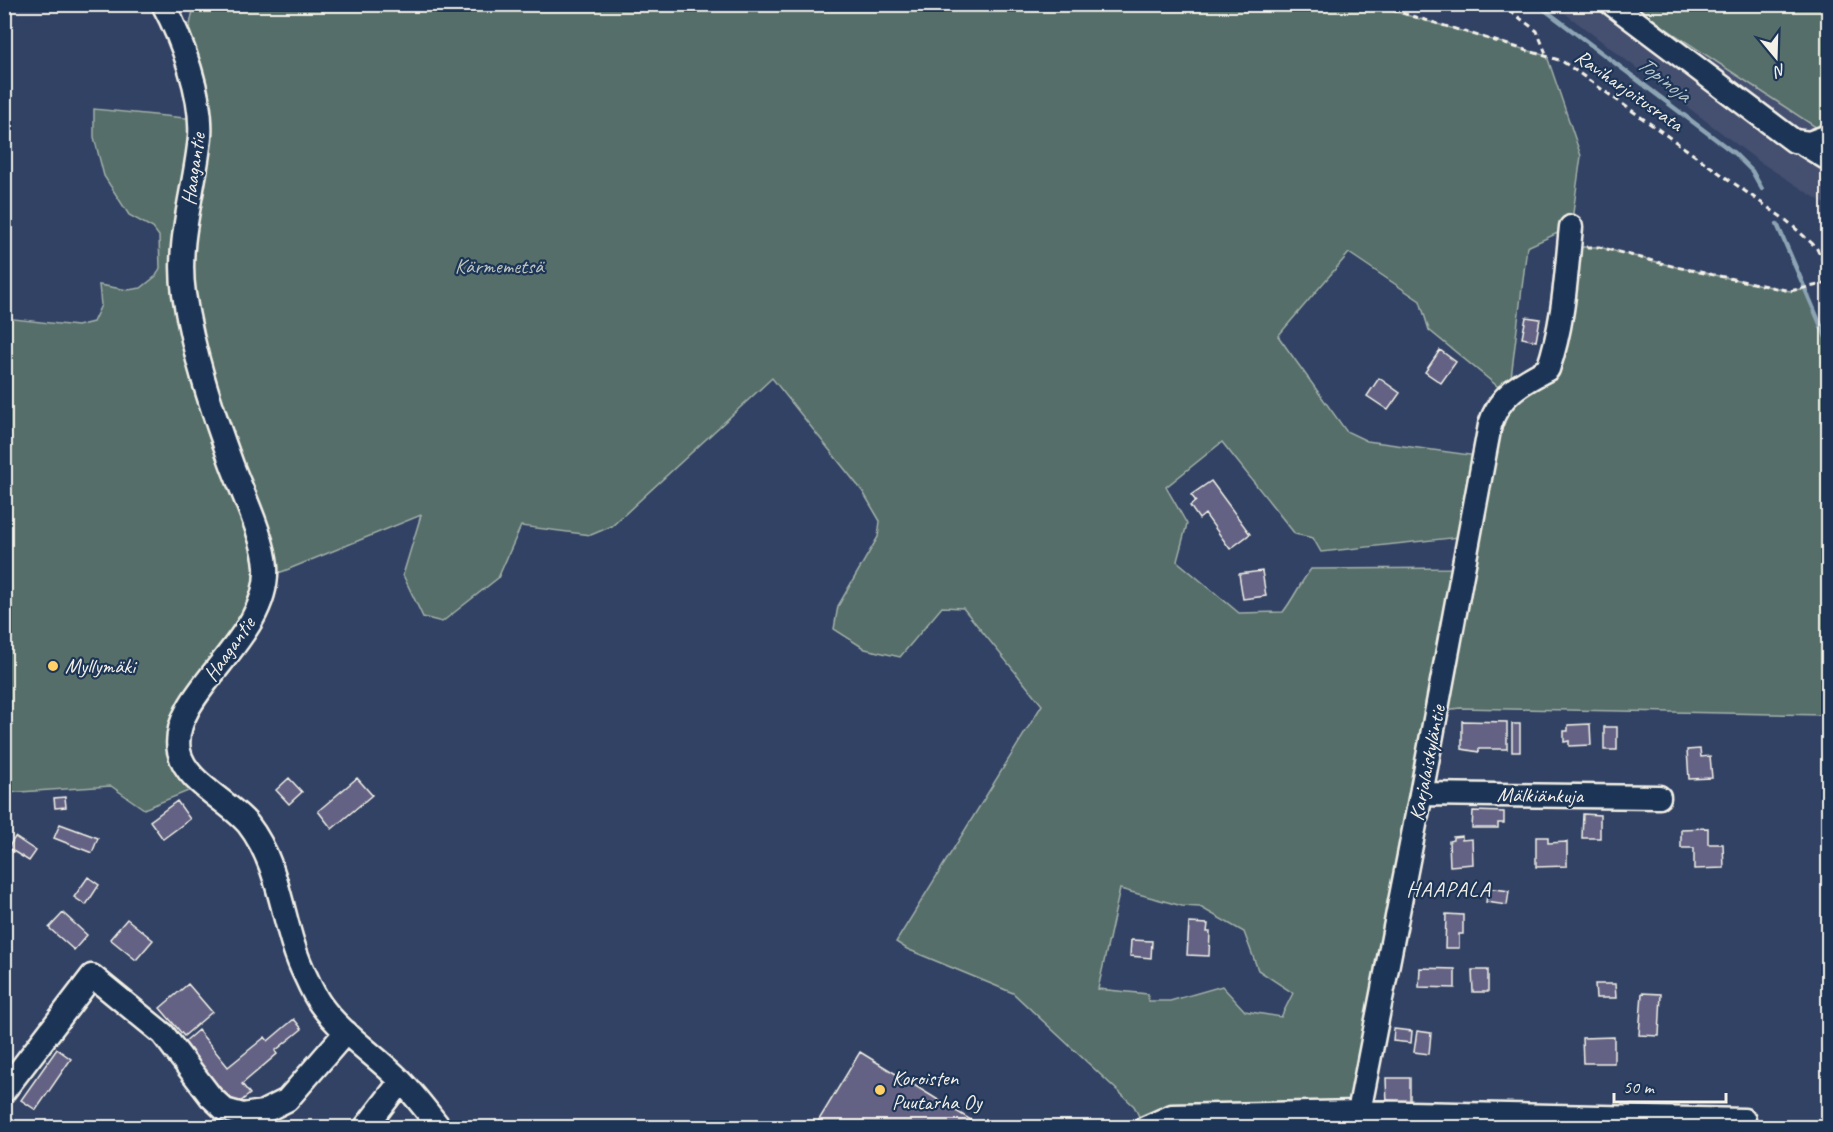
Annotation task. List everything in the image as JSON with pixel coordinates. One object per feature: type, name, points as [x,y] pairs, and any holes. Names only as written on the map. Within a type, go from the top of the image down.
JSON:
[{"type":"street","points":[[1612,4],[1785,135],[1828,159]]},
{"type":"street","name":"Haagantie","points":[[172,10],[195,86],[200,135],[182,244],[184,293],[208,401],[259,536],[266,567],[262,597],[249,626],[192,702],[180,730],[179,753],[191,774],[247,823],[262,846],[277,882],[292,941],[304,975],[321,1005],[346,1032],[401,1081],[440,1128]]},
{"type":"street","points":[[1802,143],[1809,143],[1828,136]]},
{"type":"street","name":"Karjalaiskyläntie","points":[[1359,1112],[1490,425],[1495,409],[1519,384],[1548,369],[1557,343],[1563,312],[1571,227]]},
{"type":"street","name":"Mälkiänkuja","points":[[1421,794],[1659,797]]},
{"type":"street","points":[[4,1091],[92,976],[164,1034],[211,1096],[225,1110],[243,1115],[263,1112],[287,1100],[346,1032]]},
{"type":"street","points":[[364,1128],[401,1081]]},
{"type":"street","points":[[1145,1128],[1172,1116],[1359,1112],[1744,1120]]},
{"type":"path","name":"Raviharjoitusrata","points":[[1372,4],[1562,61],[1787,221],[1816,247],[1828,270]]},
{"type":"path","points":[[1501,4],[1537,31],[1547,56]]},
{"type":"path","points":[[1568,256],[1583,247],[1599,247],[1676,267],[1790,291],[1828,283]]},
{"type":"shaded area","points":[[1554,5],[1828,5],[1828,206],[1757,160]]},
{"type":"green space","name":"Kärmemetsä","points":[[198,5],[1372,5],[1547,56],[1581,156],[1571,227],[1527,247],[1509,394],[1548,369],[1568,256],[1583,247],[1599,247],[1676,267],[1790,291],[1805,288],[1828,342],[1828,733],[1824,715],[1460,708],[1437,711],[1359,1112],[1340,1112],[1337,1127],[1144,1127],[1134,1106],[1013,993],[907,949],[896,942],[1042,705],[963,608],[942,607],[900,657],[865,649],[834,629],[838,606],[878,537],[880,521],[863,492],[772,378],[612,526],[591,535],[521,526],[498,578],[442,622],[423,617],[403,575],[421,515],[284,571],[258,579],[174,760],[191,790],[144,809],[111,786],[5,793],[5,318],[77,326],[93,322],[101,305],[99,285],[128,290],[141,288],[156,276],[160,268],[159,236],[153,228],[129,215],[104,176],[94,137],[94,109],[185,118],[208,116],[188,35],[193,10]],"holes":[[[1349,253],[1420,301],[1429,330],[1508,395],[1484,457],[1367,441],[1346,431],[1278,336]],[[1222,442],[1295,534],[1313,538],[1321,552],[1469,536],[1464,568],[1311,569],[1283,612],[1239,613],[1177,561],[1187,524],[1166,487]],[[1120,889],[1182,906],[1200,907],[1244,932],[1258,970],[1293,993],[1281,1017],[1245,1011],[1222,986],[1170,1001],[1148,1001],[1148,994],[1098,989]]]},
{"type":"green space","points":[[1635,5],[1828,5],[1828,123],[1817,128],[1668,30]]},
{"type":"building","points":[[1526,317],[1540,319],[1536,341],[1522,338]]},
{"type":"building","points":[[1440,350],[1456,362],[1441,383],[1425,372]]},
{"type":"building","points":[[1379,378],[1400,393],[1388,410],[1367,396]]},
{"type":"building","points":[[1211,481],[1250,534],[1230,549],[1205,514],[1199,519],[1190,506],[1196,501],[1191,495]]},
{"type":"building","points":[[1262,571],[1266,596],[1243,599],[1239,574]]},
{"type":"building","points":[[1462,721],[1507,722],[1507,749],[1479,749],[1479,752],[1462,749]]},
{"type":"building","points":[[1512,724],[1520,724],[1520,752],[1512,752]]},
{"type":"building","points":[[1590,724],[1591,745],[1569,746],[1569,741],[1564,742],[1564,731],[1568,731],[1568,725]]},
{"type":"building","points":[[1604,727],[1617,727],[1617,750],[1604,750]]},
{"type":"building","points":[[1700,749],[1701,757],[1710,756],[1712,778],[1689,779],[1687,750]]},
{"type":"building","points":[[289,778],[302,792],[289,804],[276,790]]},
{"type":"building","points":[[357,778],[372,795],[332,829],[318,811]]},
{"type":"building","points":[[65,797],[66,807],[55,808],[54,798]]},
{"type":"building","points":[[177,801],[190,819],[163,839],[150,821]]},
{"type":"building","points":[[1473,811],[1504,812],[1504,823],[1498,823],[1498,828],[1472,828]]},
{"type":"building","points":[[1583,814],[1600,815],[1600,838],[1582,838]]},
{"type":"building","points":[[60,824],[98,838],[92,853],[54,838]]},
{"type":"building","points":[[1708,828],[1708,844],[1723,844],[1724,868],[1694,869],[1694,848],[1681,848],[1681,829]]},
{"type":"building","points":[[1462,836],[1462,840],[1472,839],[1473,864],[1450,866],[1449,841],[1453,840],[1453,837]]},
{"type":"building","points":[[15,837],[36,851],[29,861],[8,848]]},
{"type":"building","points":[[1536,837],[1548,837],[1548,843],[1567,842],[1567,866],[1536,867]]},
{"type":"building","points":[[88,877],[99,885],[86,905],[74,897]]},
{"type":"building","points":[[1488,888],[1509,891],[1507,905],[1486,902]]},
{"type":"building","points":[[63,913],[87,935],[74,950],[49,928]]},
{"type":"building","points":[[1446,914],[1463,915],[1463,934],[1459,934],[1459,948],[1445,948]]},
{"type":"building","points":[[127,919],[153,940],[136,960],[110,939]]},
{"type":"building","points":[[1189,923],[1208,924],[1209,956],[1187,955]]},
{"type":"building","points":[[1131,940],[1152,941],[1151,958],[1130,956]]},
{"type":"building","points":[[1420,968],[1455,969],[1455,988],[1419,987]]},
{"type":"building","points":[[1472,970],[1488,970],[1488,992],[1473,992]]},
{"type":"building","points":[[188,984],[212,1012],[184,1036],[160,1008]]},
{"type":"building","points":[[1595,984],[1615,984],[1616,998],[1596,998]]},
{"type":"building","points":[[1642,993],[1661,994],[1659,1036],[1639,1035]]},
{"type":"building","points":[[294,1019],[302,1029],[275,1051],[277,1054],[242,1084],[250,1094],[235,1106],[183,1043],[198,1030],[228,1067],[265,1037],[268,1041]]},
{"type":"building","points":[[1394,1029],[1412,1031],[1411,1043],[1393,1041]]},
{"type":"building","points":[[1417,1031],[1431,1033],[1429,1054],[1414,1052]]},
{"type":"building","points":[[1614,1037],[1614,1063],[1583,1063],[1582,1038]]},
{"type":"building","points":[[57,1049],[71,1059],[36,1110],[21,1100]]},
{"type":"building","name":"Koroisten Puutarha Oy","points":[[860,1052],[984,1128],[814,1128]]},
{"type":"building","points":[[1386,1078],[1410,1078],[1410,1104],[1387,1104]]},
{"type":"waterway","name":"Topinoja","points":[[1537,4],[1734,153],[1752,171],[1762,189]]},
{"type":"waterway","name":"Topinoja","points":[[1777,224],[1828,342]]},
{"type":"place","name":"Myllymäki","points":[[53,666]]},
{"type":"place","name":"Koroisten Puutarha Oy","points":[[880,1090]]},
{"type":"district","name":"HAAPALA","points":[[1449,889]]}]
